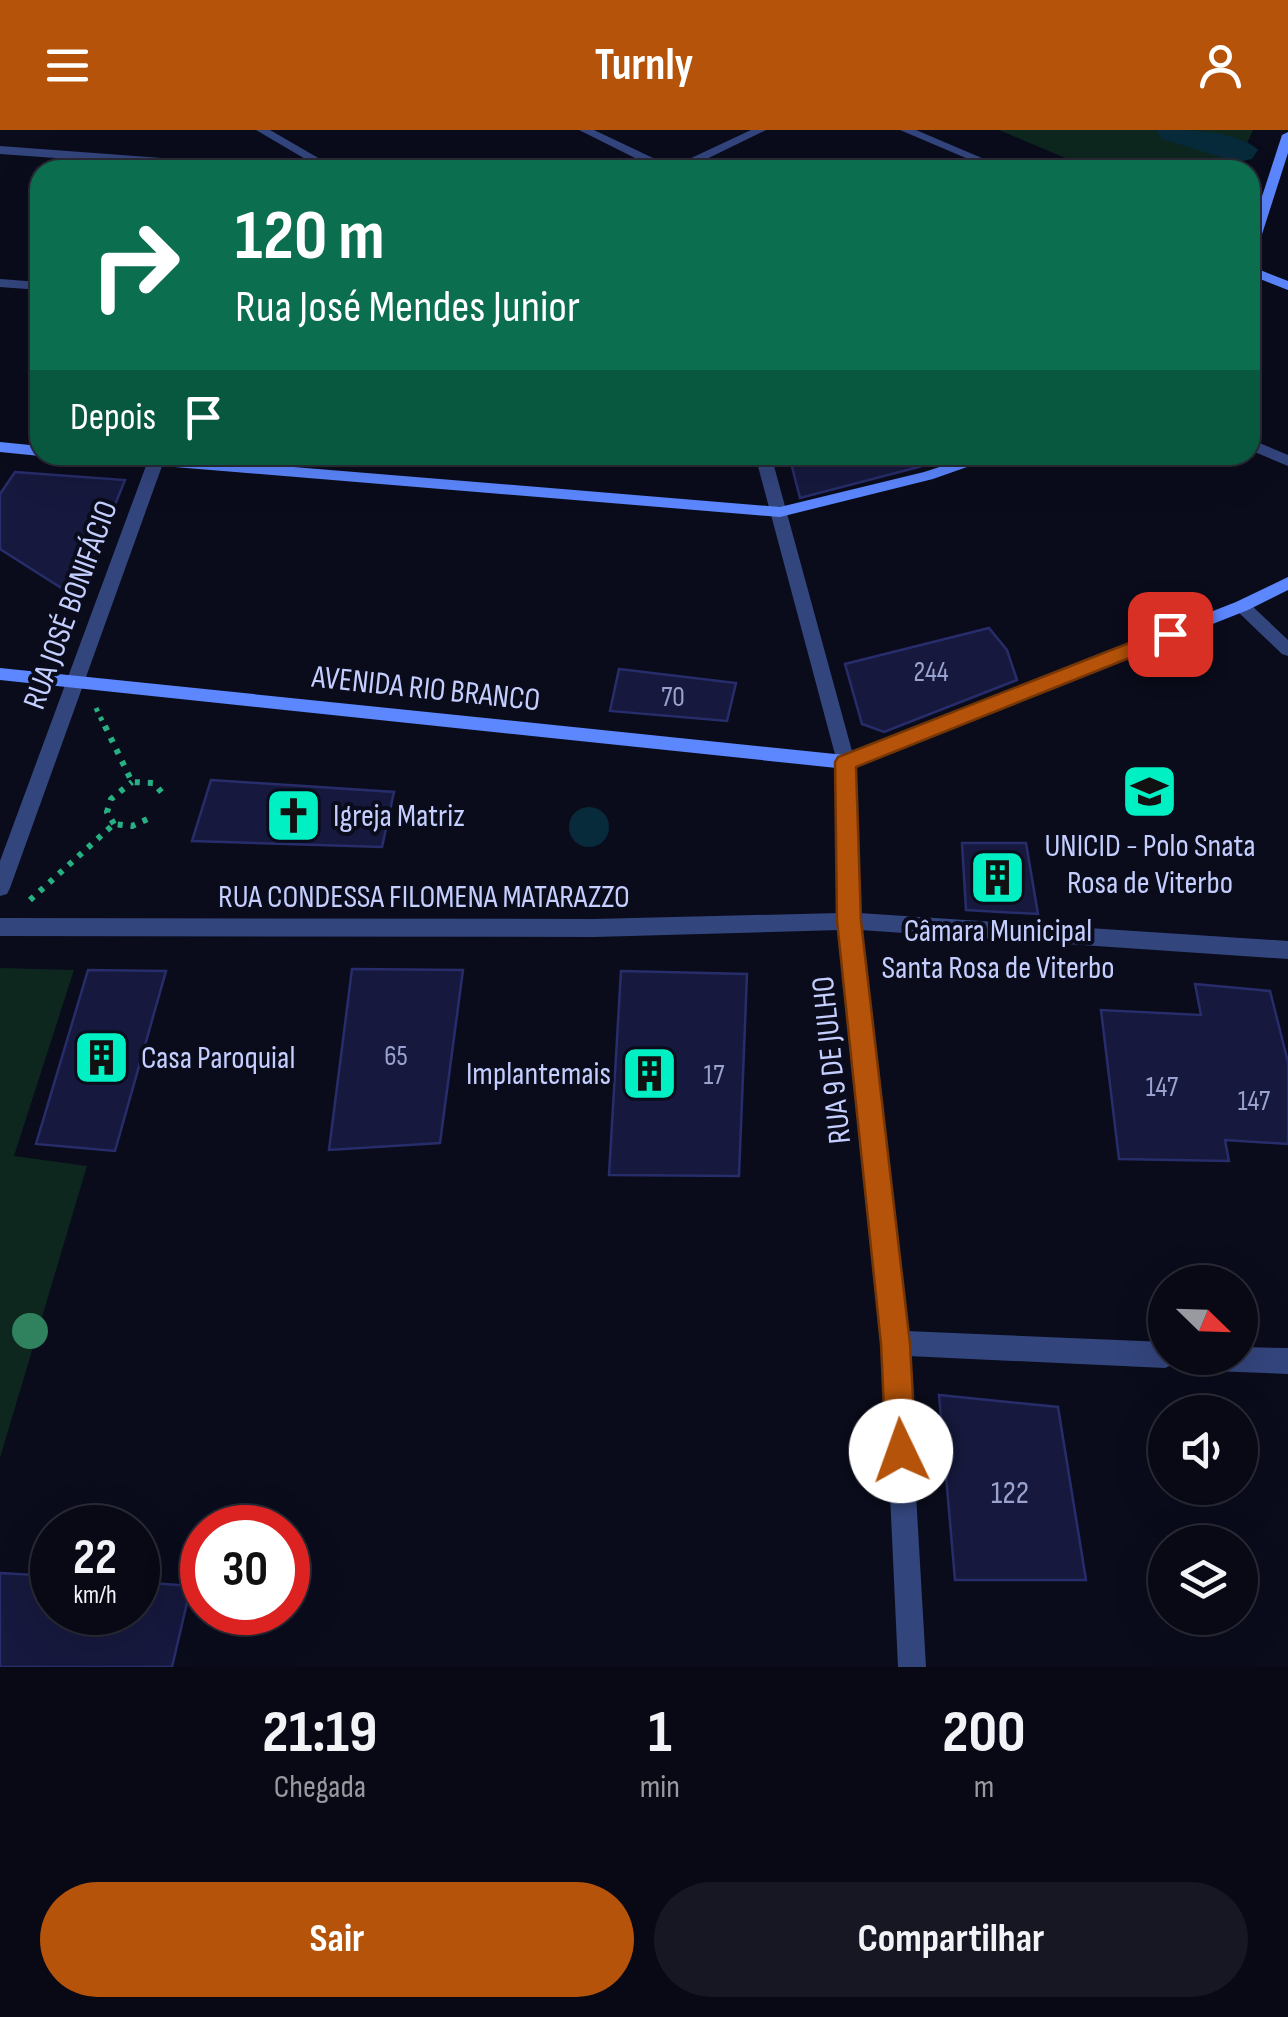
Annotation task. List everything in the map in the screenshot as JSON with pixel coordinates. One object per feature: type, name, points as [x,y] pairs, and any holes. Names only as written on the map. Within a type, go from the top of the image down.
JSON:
[{"type":"main road","points":[[1260,223],[1288,136]]},
{"type":"main road","points":[[1260,274],[1288,286]]},
{"type":"main road","points":[[0,447],[30,449]]},
{"type":"main road","points":[[238,465],[780,512],[962,465]]},
{"type":"main road","points":[[846,762],[1242,606],[1288,583]]},
{"type":"main road","name":"AVENIDA RIO BRANCO","points":[[0,674],[846,762]]},
{"type":"street","points":[[262,130],[316,160]]},
{"type":"street","points":[[585,130],[650,160]]},
{"type":"street","points":[[694,160],[760,130]]},
{"type":"street","points":[[906,130],[980,160]]},
{"type":"street","points":[[265,147],[276,137]]},
{"type":"street","points":[[0,150],[144,160]]},
{"type":"street","points":[[251,160],[254,157]]},
{"type":"street","points":[[0,284],[30,286]]},
{"type":"street","points":[[1260,449],[1288,462]]},
{"type":"street","name":"RUA JOSÉ BONIFÁCIO","points":[[0,888],[154,465]]},
{"type":"street","name":"RUA 9 DE JULHO","points":[[766,465],[846,762],[849,921],[896,1344],[912,1667]]},
{"type":"street","points":[[1242,606],[1288,650]]},
{"type":"street","name":"RUA CONDESSA FILOMENA MATARAZZO","points":[[0,927],[614,928],[849,921],[1288,950]]},
{"type":"street","points":[[896,1344],[1148,1354]]},
{"type":"street","points":[[1258,1360],[1288,1361]]},
{"type":"path","points":[[92,701],[132,782]]},
{"type":"path","points":[[152,816],[132,826],[114,824],[108,817],[111,799],[132,782],[154,783],[162,793]]},
{"type":"path","points":[[24,906],[114,824]]},
{"type":"green space","points":[[999,130],[1253,130],[1240,160],[1070,160]]},
{"type":"green space","points":[[0,968],[74,970],[14,1156],[87,1166],[0,1458]]},
{"type":"water","points":[[589,807],[603,813],[609,827],[603,841],[589,847],[575,841],[569,827],[575,813]]},
{"type":"building","points":[[792,465],[926,465],[800,498]]},
{"type":"building","points":[[15,472],[125,480],[77,598],[0,549],[0,494]]},
{"type":"building","points":[[989,628],[1007,650],[1017,680],[884,732],[862,724],[845,664]]},
{"type":"building","points":[[619,669],[736,683],[727,721],[610,711]]},
{"type":"building","name":"Igreja Matriz","points":[[211,780],[394,792],[382,847],[192,841]]},
{"type":"building","name":"Câmara Municipal Santa Rosa de Viterbo","points":[[962,843],[1026,843],[1038,914],[966,910]]},
{"type":"building","points":[[352,969],[463,970],[440,1143],[329,1150]]},
{"type":"building","name":"Casa Paroquial","points":[[88,970],[166,971],[115,1151],[36,1144]]},
{"type":"building","points":[[621,971],[747,974],[739,1176],[609,1175]]},
{"type":"building","points":[[1195,984],[1270,991],[1288,1062],[1288,1144],[1225,1140],[1229,1161],[1119,1159],[1101,1010],[1201,1015]]},
{"type":"building","points":[[939,1395],[1058,1407],[1086,1580],[955,1580]]},
{"type":"building","points":[[0,1573],[30,1575],[30,1635],[160,1635],[160,1584],[180,1585],[180,1633],[172,1667],[0,1667]]},
{"type":"waterway","points":[[1176,130],[1237,150]]},
{"type":"place","name":"UNICID - Polo Snata Rosa de Viterbo","points":[[1150,792]]},
{"type":"place","name":"Igreja Matriz","points":[[294,816]]},
{"type":"place","name":"Câmara Municipal Santa Rosa de Viterbo","points":[[998,877]]},
{"type":"place","name":"Casa Paroquial","points":[[102,1058]]},
{"type":"place","name":"Implantemais","points":[[650,1074]]},
{"type":"route","points":[[901,1451],[896,1344],[849,921],[846,762],[1170,634]]}]
